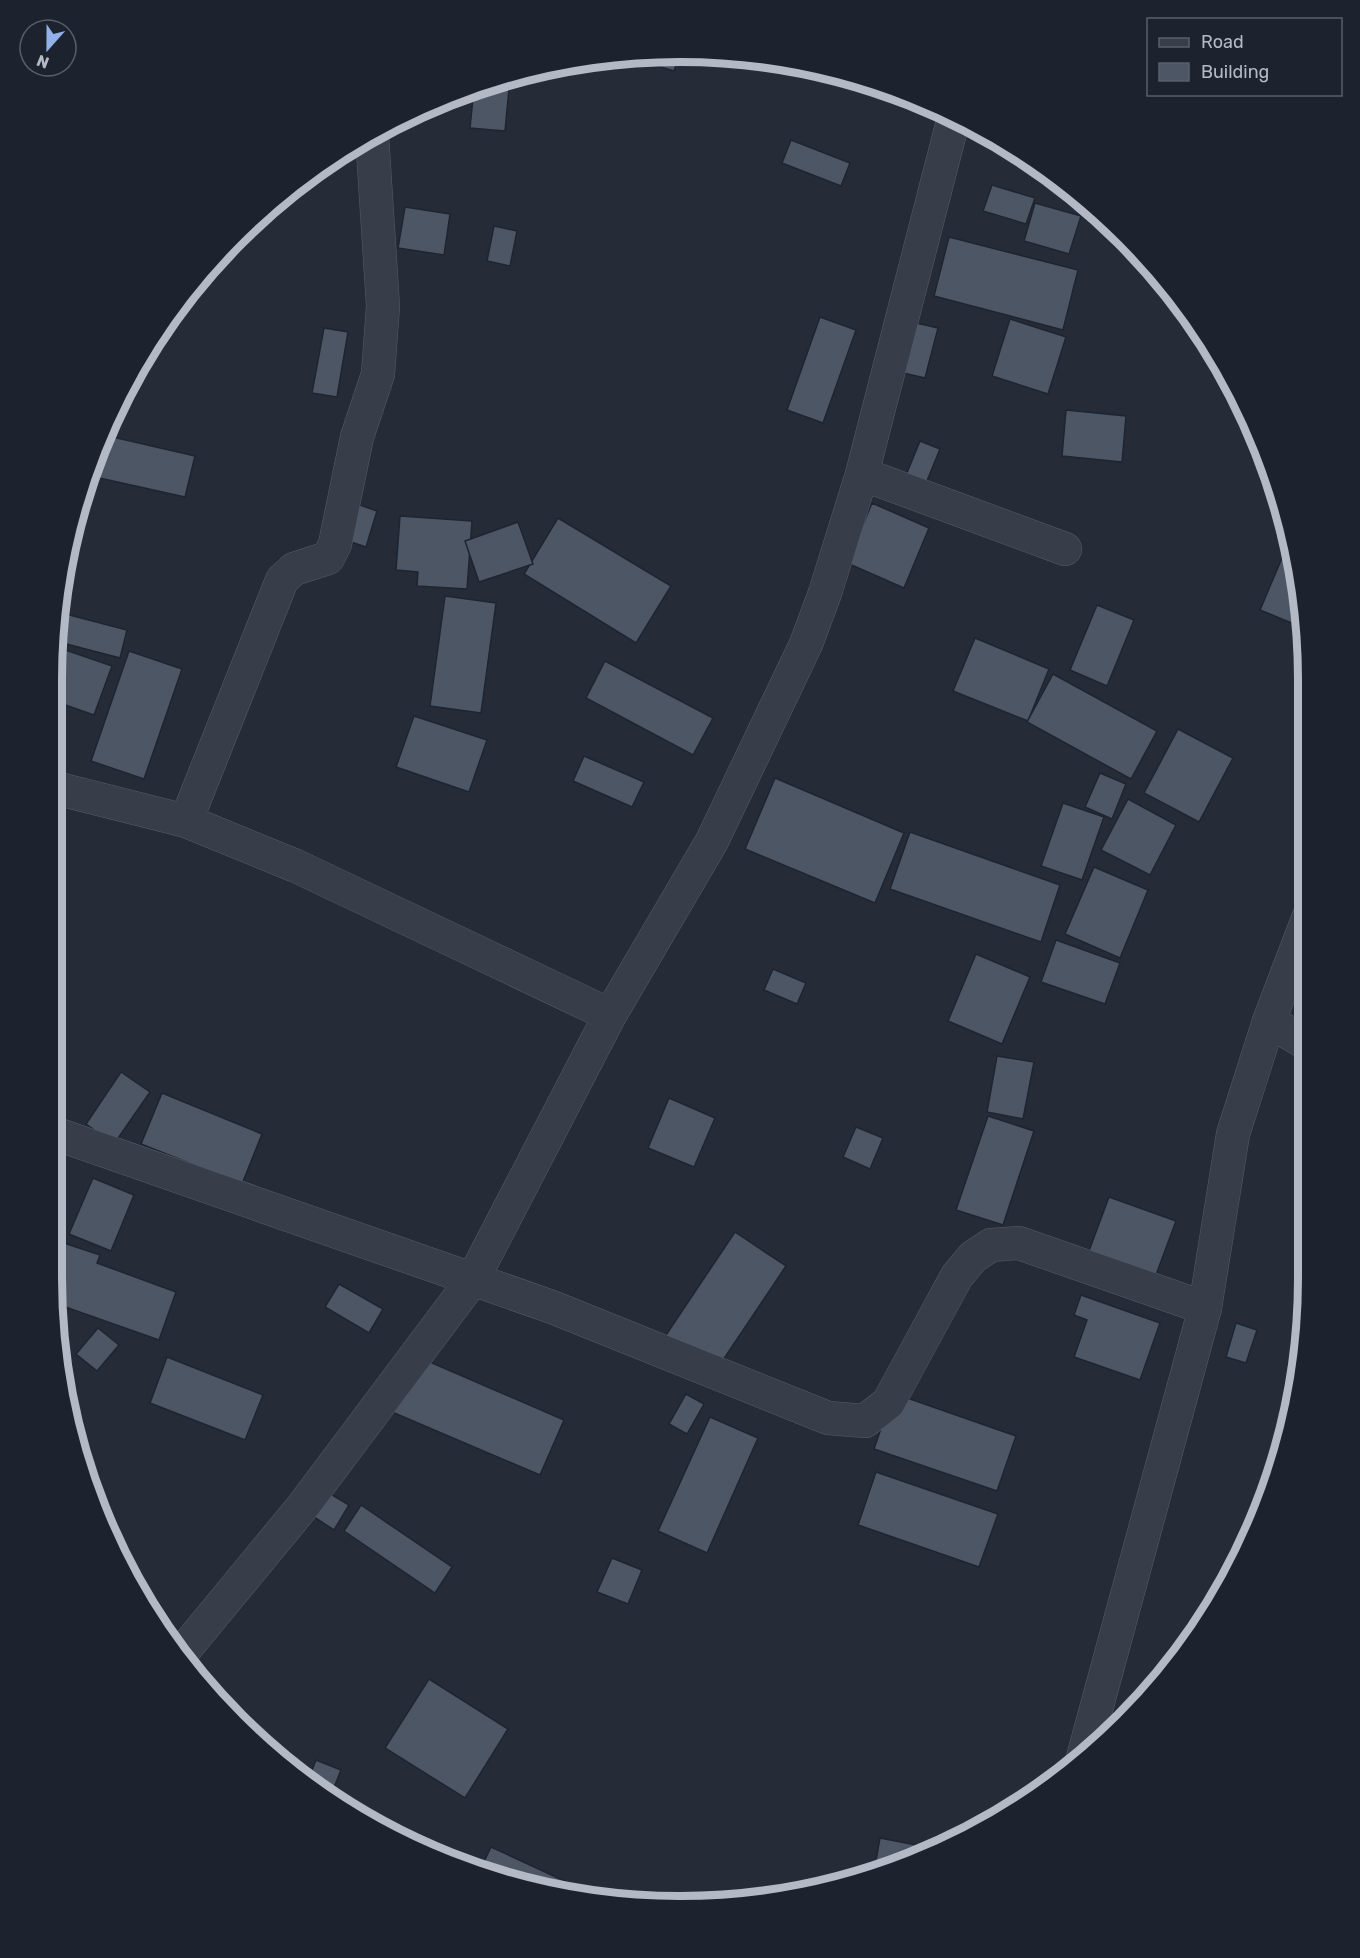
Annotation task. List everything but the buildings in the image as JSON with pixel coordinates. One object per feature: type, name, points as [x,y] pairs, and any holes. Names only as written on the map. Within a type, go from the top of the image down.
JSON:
[{"type":"street","points":[[185,1649],[303,1506],[473,1279],[610,1015],[712,841],[806,644],[825,593],[862,474],[952,124]]},
{"type":"street","points":[[186,821],[282,580],[294,569],[328,558],[335,544],[350,480],[351,460],[378,374],[382,306],[372,143]]},
{"type":"street","points":[[862,474],[1065,549]]},
{"type":"street","points":[[62,790],[186,821],[296,866],[610,1015]]},
{"type":"street","points":[[1087,1744],[1205,1308],[1233,1134],[1269,1021],[1298,945]]},
{"type":"street","points":[[1269,1021],[1298,1038]]},
{"type":"street","points":[[62,1136],[552,1307],[828,1418],[865,1420],[888,1403],[957,1276],[973,1257],[991,1245],[1019,1243],[1205,1308]]}]
